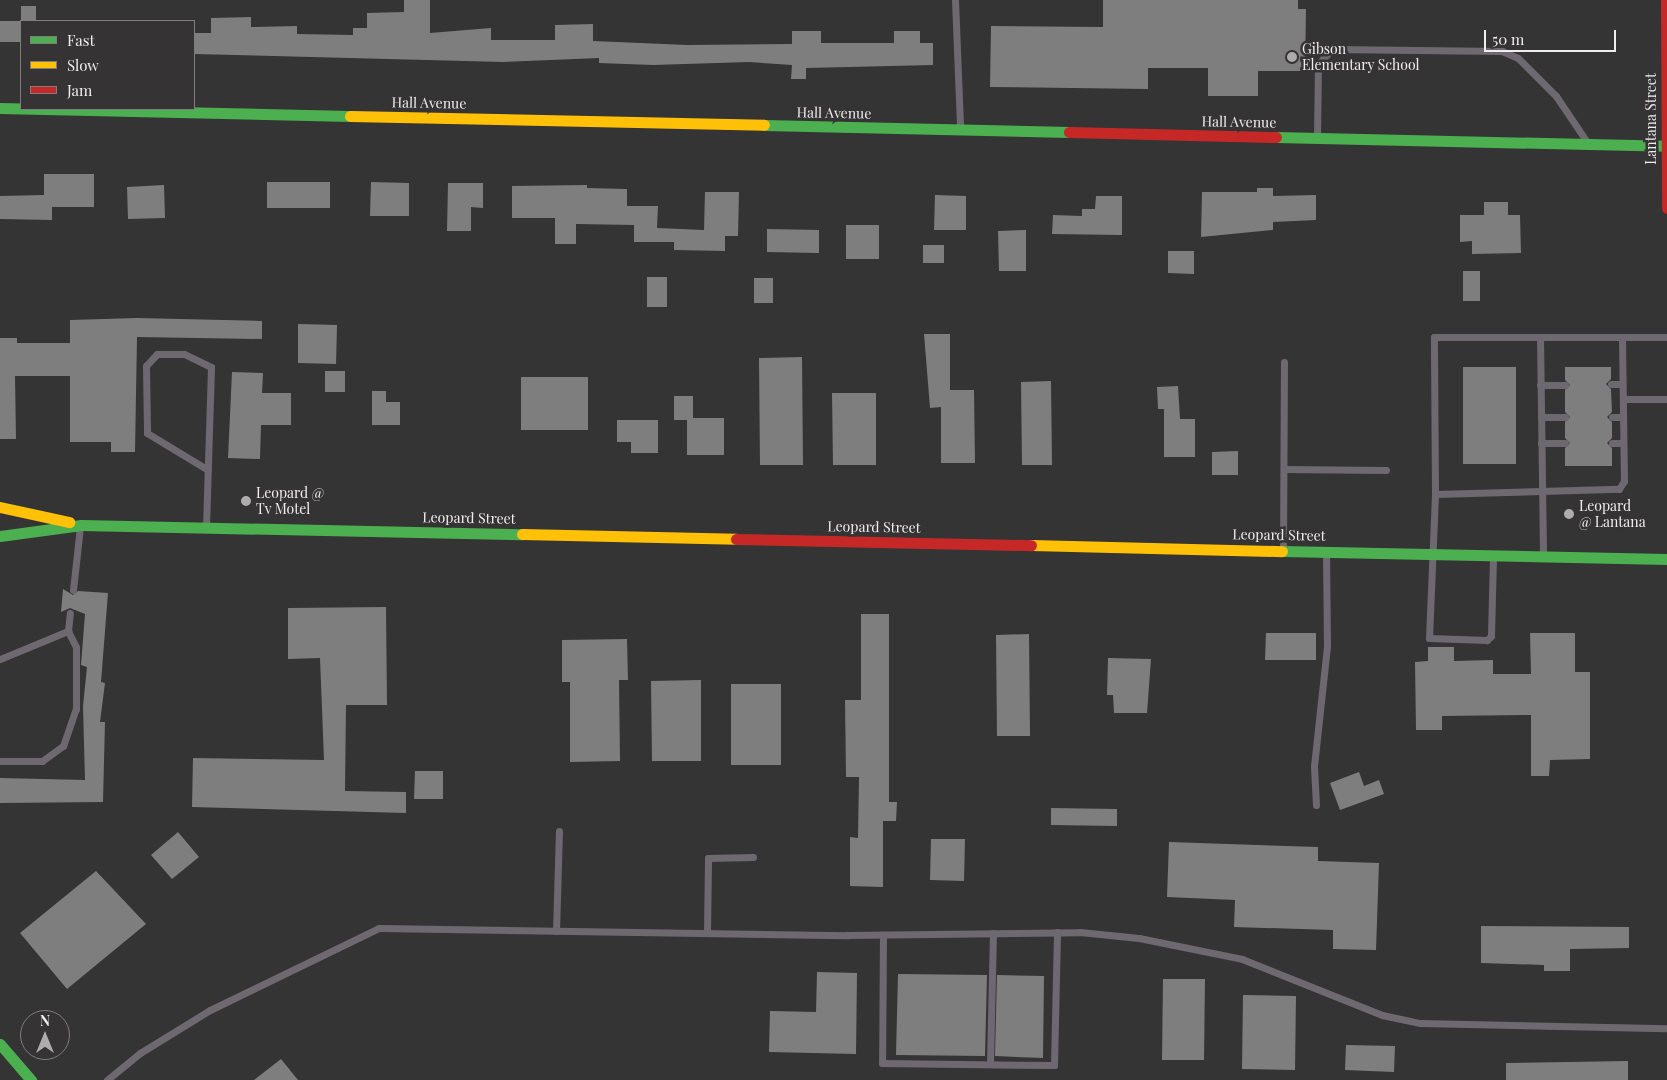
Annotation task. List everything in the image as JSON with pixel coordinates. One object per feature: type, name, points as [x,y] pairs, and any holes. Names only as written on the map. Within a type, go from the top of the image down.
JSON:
[{"type":"street","name":"Lantana Street","points":[[1666,0],[1667,208]]},
{"type":"street","name":"Hall Avenue","points":[[0,108],[20,108]]},
{"type":"street","name":"Hall Avenue","points":[[83,110],[1666,146]]},
{"type":"street","name":"Leopard Street","points":[[0,507],[81,525]]},
{"type":"street","name":"Leopard Street","points":[[0,536],[81,525],[1667,559]]},
{"type":"street","points":[[0,1044],[31,1080]]},
{"type":"lane","points":[[955,0],[960,131]]},
{"type":"lane","points":[[1317,138],[1318,64],[1332,49],[1502,51],[1518,58],[1556,96],[1589,144]]},
{"type":"lane","points":[[1493,555],[1491,636],[1487,640],[1434,640],[1428,638],[1435,494],[1434,337],[1667,337]]},
{"type":"lane","points":[[1540,337],[1543,556]]},
{"type":"lane","points":[[1435,494],[1542,493],[1619,489],[1624,481],[1622,337]]},
{"type":"lane","points":[[206,527],[208,470],[211,367],[184,354],[157,354],[146,366],[147,433],[208,470]]},
{"type":"lane","points":[[1283,550],[1284,362]]},
{"type":"lane","points":[[1611,384],[1622,384]]},
{"type":"lane","points":[[1540,385],[1565,385]]},
{"type":"lane","points":[[1623,399],[1667,400]]},
{"type":"lane","points":[[1541,417],[1565,417]]},
{"type":"lane","points":[[1612,417],[1623,417]]},
{"type":"lane","points":[[1541,443],[1565,443]]},
{"type":"lane","points":[[1612,443],[1623,443]]},
{"type":"lane","points":[[1284,469],[1386,470]]},
{"type":"lane","points":[[73,590],[81,525]]},
{"type":"lane","points":[[1316,805],[1314,766],[1328,646],[1326,552]]},
{"type":"lane","points":[[0,761],[42,761],[63,746],[76,709],[76,647],[68,631],[70,613]]},
{"type":"lane","points":[[0,659],[68,631]]},
{"type":"lane","points":[[556,931],[559,831]]},
{"type":"lane","points":[[707,933],[708,858],[753,857]]},
{"type":"lane","points":[[107,1080],[140,1053],[210,1010],[380,928],[883,935],[1057,932],[1139,938],[1242,959],[1382,1015],[1420,1023],[1667,1028]]},
{"type":"lane","points":[[883,935],[882,1063],[1054,1065],[1057,932]]},
{"type":"lane","points":[[990,1064],[993,933]]},
{"type":"building","points":[[404,0],[430,0],[430,33],[491,28],[491,40],[555,40],[555,25],[593,24],[593,41],[687,45],[792,44],[792,31],[821,31],[821,43],[894,43],[894,31],[920,31],[920,43],[933,43],[933,65],[806,68],[806,79],[791,79],[792,65],[749,62],[653,65],[599,63],[599,58],[503,62],[195,54],[195,33],[211,33],[211,18],[251,17],[251,27],[297,26],[297,34],[353,35],[353,28],[367,28],[367,13],[404,12]]},
{"type":"building","points":[[1103,0],[1298,0],[1298,9],[1306,9],[1305,71],[1258,71],[1258,96],[1208,96],[1208,68],[1148,68],[1148,89],[990,87],[991,26],[1103,27]]},
{"type":"building","points":[[21,6],[36,6],[36,20],[21,20]]},
{"type":"building","points":[[0,21],[20,21],[20,42],[0,42]]},
{"type":"building","points":[[44,174],[94,174],[94,207],[52,207],[52,220],[0,219],[0,196],[44,195]]},
{"type":"building","points":[[267,182],[330,182],[330,208],[267,208]]},
{"type":"building","points":[[371,182],[409,183],[409,216],[370,216]]},
{"type":"building","points":[[448,183],[483,183],[483,208],[471,207],[471,231],[447,231]]},
{"type":"building","points":[[164,185],[165,218],[128,219],[127,187]]},
{"type":"building","points":[[587,185],[587,188],[627,189],[627,206],[658,206],[657,228],[704,230],[705,192],[739,192],[738,236],[725,236],[725,251],[674,250],[674,242],[634,242],[634,225],[576,224],[576,244],[555,244],[555,218],[512,218],[512,186]]},
{"type":"building","points":[[1257,188],[1273,188],[1273,196],[1316,195],[1316,220],[1273,222],[1273,230],[1201,237],[1202,192],[1257,192]]},
{"type":"building","points":[[935,195],[966,196],[966,230],[934,230]]},
{"type":"building","points":[[1096,196],[1122,196],[1122,235],[1052,234],[1053,215],[1082,216],[1082,209],[1095,209]]},
{"type":"building","points":[[1484,202],[1508,202],[1508,215],[1520,215],[1521,253],[1472,254],[1472,241],[1460,242],[1460,215],[1484,215]]},
{"type":"building","points":[[846,225],[879,225],[879,259],[846,259]]},
{"type":"building","points":[[767,229],[819,230],[819,253],[767,252]]},
{"type":"building","points":[[1026,230],[1026,271],[999,271],[998,231]]},
{"type":"building","points":[[923,245],[944,245],[944,263],[923,263]]},
{"type":"building","points":[[1168,251],[1194,251],[1194,274],[1168,273]]},
{"type":"building","points":[[1463,271],[1480,271],[1480,301],[1463,301]]},
{"type":"building","points":[[647,277],[667,277],[667,307],[647,307]]},
{"type":"building","points":[[754,278],[773,278],[773,303],[754,303]]},
{"type":"building","points":[[137,318],[262,321],[262,339],[137,337],[135,452],[111,452],[111,442],[70,442],[70,376],[15,376],[16,439],[0,439],[0,338],[17,338],[17,343],[70,343],[70,320]]},
{"type":"building","points":[[298,324],[337,325],[336,364],[298,363]]},
{"type":"building","points":[[924,334],[950,334],[950,390],[974,390],[975,463],[941,463],[941,407],[930,408]]},
{"type":"building","points":[[802,357],[803,465],[760,465],[759,358]]},
{"type":"building","points":[[1463,367],[1516,367],[1516,464],[1463,464]]},
{"type":"building","points":[[1565,367],[1611,367],[1611,379],[1606,384],[1611,389],[1612,412],[1607,417],[1612,422],[1612,438],[1607,443],[1612,448],[1612,466],[1565,466],[1565,448],[1570,443],[1565,438],[1565,422],[1570,417],[1565,412],[1565,390],[1570,385],[1565,380]]},
{"type":"building","points":[[325,371],[345,371],[345,392],[325,392]]},
{"type":"building","points":[[232,372],[263,373],[262,393],[291,393],[291,425],[261,425],[260,459],[228,458]]},
{"type":"building","points":[[521,377],[588,377],[588,430],[521,430]]},
{"type":"building","points":[[1051,381],[1052,465],[1022,465],[1021,382]]},
{"type":"building","points":[[1178,386],[1180,419],[1195,419],[1195,457],[1164,457],[1164,409],[1158,409],[1157,387]]},
{"type":"building","points":[[372,391],[386,391],[386,402],[400,402],[400,425],[372,425]]},
{"type":"building","points":[[832,393],[876,393],[876,465],[833,465]]},
{"type":"building","points":[[674,396],[693,396],[693,418],[724,418],[724,455],[687,455],[687,420],[674,420]]},
{"type":"building","points":[[617,420],[658,420],[658,453],[631,453],[631,442],[617,442]]},
{"type":"building","points":[[1238,451],[1238,475],[1212,475],[1212,452]]},
{"type":"building","points":[[63,589],[73,595],[78,591],[108,593],[101,682],[105,683],[100,722],[105,722],[103,802],[0,803],[0,778],[85,780],[83,706],[87,667],[81,665],[85,614],[70,608],[61,612]]},
{"type":"building","points":[[386,607],[387,705],[346,705],[345,791],[406,792],[406,813],[192,807],[193,758],[324,760],[320,658],[288,659],[288,608]]},
{"type":"building","points":[[861,614],[889,614],[889,802],[897,802],[896,821],[883,821],[883,887],[850,886],[850,837],[858,838],[859,777],[846,777],[845,700],[861,700]]},
{"type":"building","points":[[1266,633],[1316,633],[1316,660],[1265,660]]},
{"type":"building","points":[[1530,633],[1575,633],[1575,672],[1590,672],[1590,759],[1550,760],[1549,776],[1531,776],[1531,715],[1442,716],[1442,730],[1416,730],[1415,662],[1428,661],[1428,647],[1454,647],[1454,661],[1493,660],[1493,674],[1531,674]]},
{"type":"building","points":[[1029,634],[1030,736],[997,736],[996,635]]},
{"type":"building","points":[[627,639],[628,680],[619,680],[620,761],[570,762],[570,682],[562,682],[562,640]]},
{"type":"building","points":[[1108,658],[1151,659],[1147,713],[1114,713],[1113,695],[1107,695]]},
{"type":"building","points":[[701,680],[701,761],[652,761],[651,681]]},
{"type":"building","points":[[731,684],[781,684],[781,765],[731,765]]},
{"type":"building","points":[[415,771],[443,771],[443,799],[414,799]]},
{"type":"building","points":[[1359,772],[1364,786],[1379,780],[1384,794],[1340,810],[1330,783]]},
{"type":"building","points":[[1051,808],[1117,809],[1117,826],[1051,825]]},
{"type":"building","points":[[178,832],[199,857],[172,879],[151,855]]},
{"type":"building","points":[[931,839],[965,839],[964,881],[930,880]]},
{"type":"building","points":[[1169,842],[1318,847],[1318,861],[1379,863],[1376,950],[1333,949],[1333,930],[1234,927],[1235,900],[1167,897]]},
{"type":"building","points":[[96,871],[146,924],[67,989],[20,933]]},
{"type":"building","points":[[1481,926],[1629,927],[1629,948],[1570,949],[1570,971],[1544,971],[1544,965],[1481,963]]},
{"type":"building","points":[[817,972],[857,973],[856,1054],[769,1052],[770,1011],[816,1012]]},
{"type":"building","points":[[898,974],[987,975],[985,1056],[896,1055]]},
{"type":"building","points":[[997,975],[1044,976],[1043,1058],[995,1056]]},
{"type":"building","points":[[1163,979],[1205,979],[1204,1060],[1162,1060]]},
{"type":"building","points":[[1243,995],[1296,996],[1295,1070],[1242,1069]]},
{"type":"building","points":[[1346,1045],[1395,1046],[1394,1072],[1345,1070]]},
{"type":"building","points":[[281,1059],[298,1080],[254,1080]]},
{"type":"building","points":[[1628,1061],[1628,1080],[1506,1080],[1506,1063]]},
{"type":"traffic: fast","points":[[0,108],[20,108]]},
{"type":"traffic: fast","points":[[88,110],[350,116]]},
{"type":"traffic: fast","points":[[764,125],[1069,132]]},
{"type":"traffic: fast","points":[[1276,137],[1667,146]]},
{"type":"traffic: fast","points":[[0,536],[81,525],[522,534]]},
{"type":"traffic: fast","points":[[1282,551],[1667,559]]},
{"type":"traffic: fast","points":[[0,1044],[31,1080]]},
{"type":"traffic: slow","points":[[350,116],[764,125]]},
{"type":"traffic: slow","points":[[0,507],[69,522]]},
{"type":"traffic: slow","points":[[522,534],[736,539]]},
{"type":"traffic: slow","points":[[1031,545],[1282,551]]},
{"type":"traffic: jam","points":[[1666,0],[1667,208]]},
{"type":"traffic: jam","points":[[1069,132],[1276,137]]},
{"type":"traffic: jam","points":[[736,539],[1031,545]]},
{"type":"place","name":"Gibson Elementary School","points":[[1292,57]]},
{"type":"place","name":"Leopard @ Tv Motel","points":[[246,501]]},
{"type":"place","name":"Leopard @ Lantana","points":[[1569,514]]}]
